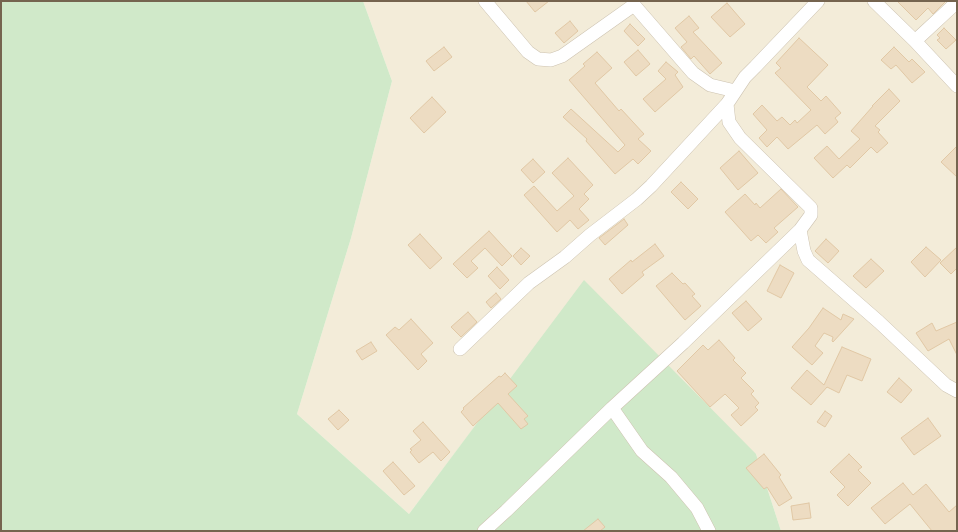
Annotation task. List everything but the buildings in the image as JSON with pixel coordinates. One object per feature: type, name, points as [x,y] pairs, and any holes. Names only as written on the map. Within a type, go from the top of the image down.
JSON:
[{"type":"street","points":[[486,1],[528,52],[538,59],[551,60],[562,56],[636,3],[693,73],[710,85],[735,91]]},
{"type":"street","points":[[460,349],[530,283],[565,257],[651,186],[727,104],[735,91],[754,67],[818,1]]},
{"type":"street","points":[[874,1],[915,41],[957,86]]},
{"type":"street","points":[[915,41],[957,2]]},
{"type":"street","points":[[484,531],[506,512],[612,408],[683,343],[800,230],[811,215],[811,208],[740,138],[729,122],[727,104]]},
{"type":"street","points":[[800,230],[804,251],[808,260],[879,322],[946,385],[957,391]]},
{"type":"street","points":[[612,408],[642,451],[671,477],[698,508],[709,531]]},
{"type":"shaded area","points":[[363,1],[957,1],[957,531],[781,531],[756,454],[491,405],[409,514],[297,414],[351,238],[392,81]]},
{"type":"green space","points":[[1,1],[363,1],[392,81],[351,238],[297,414],[409,514],[584,280],[756,454],[781,531],[1,531]]}]
